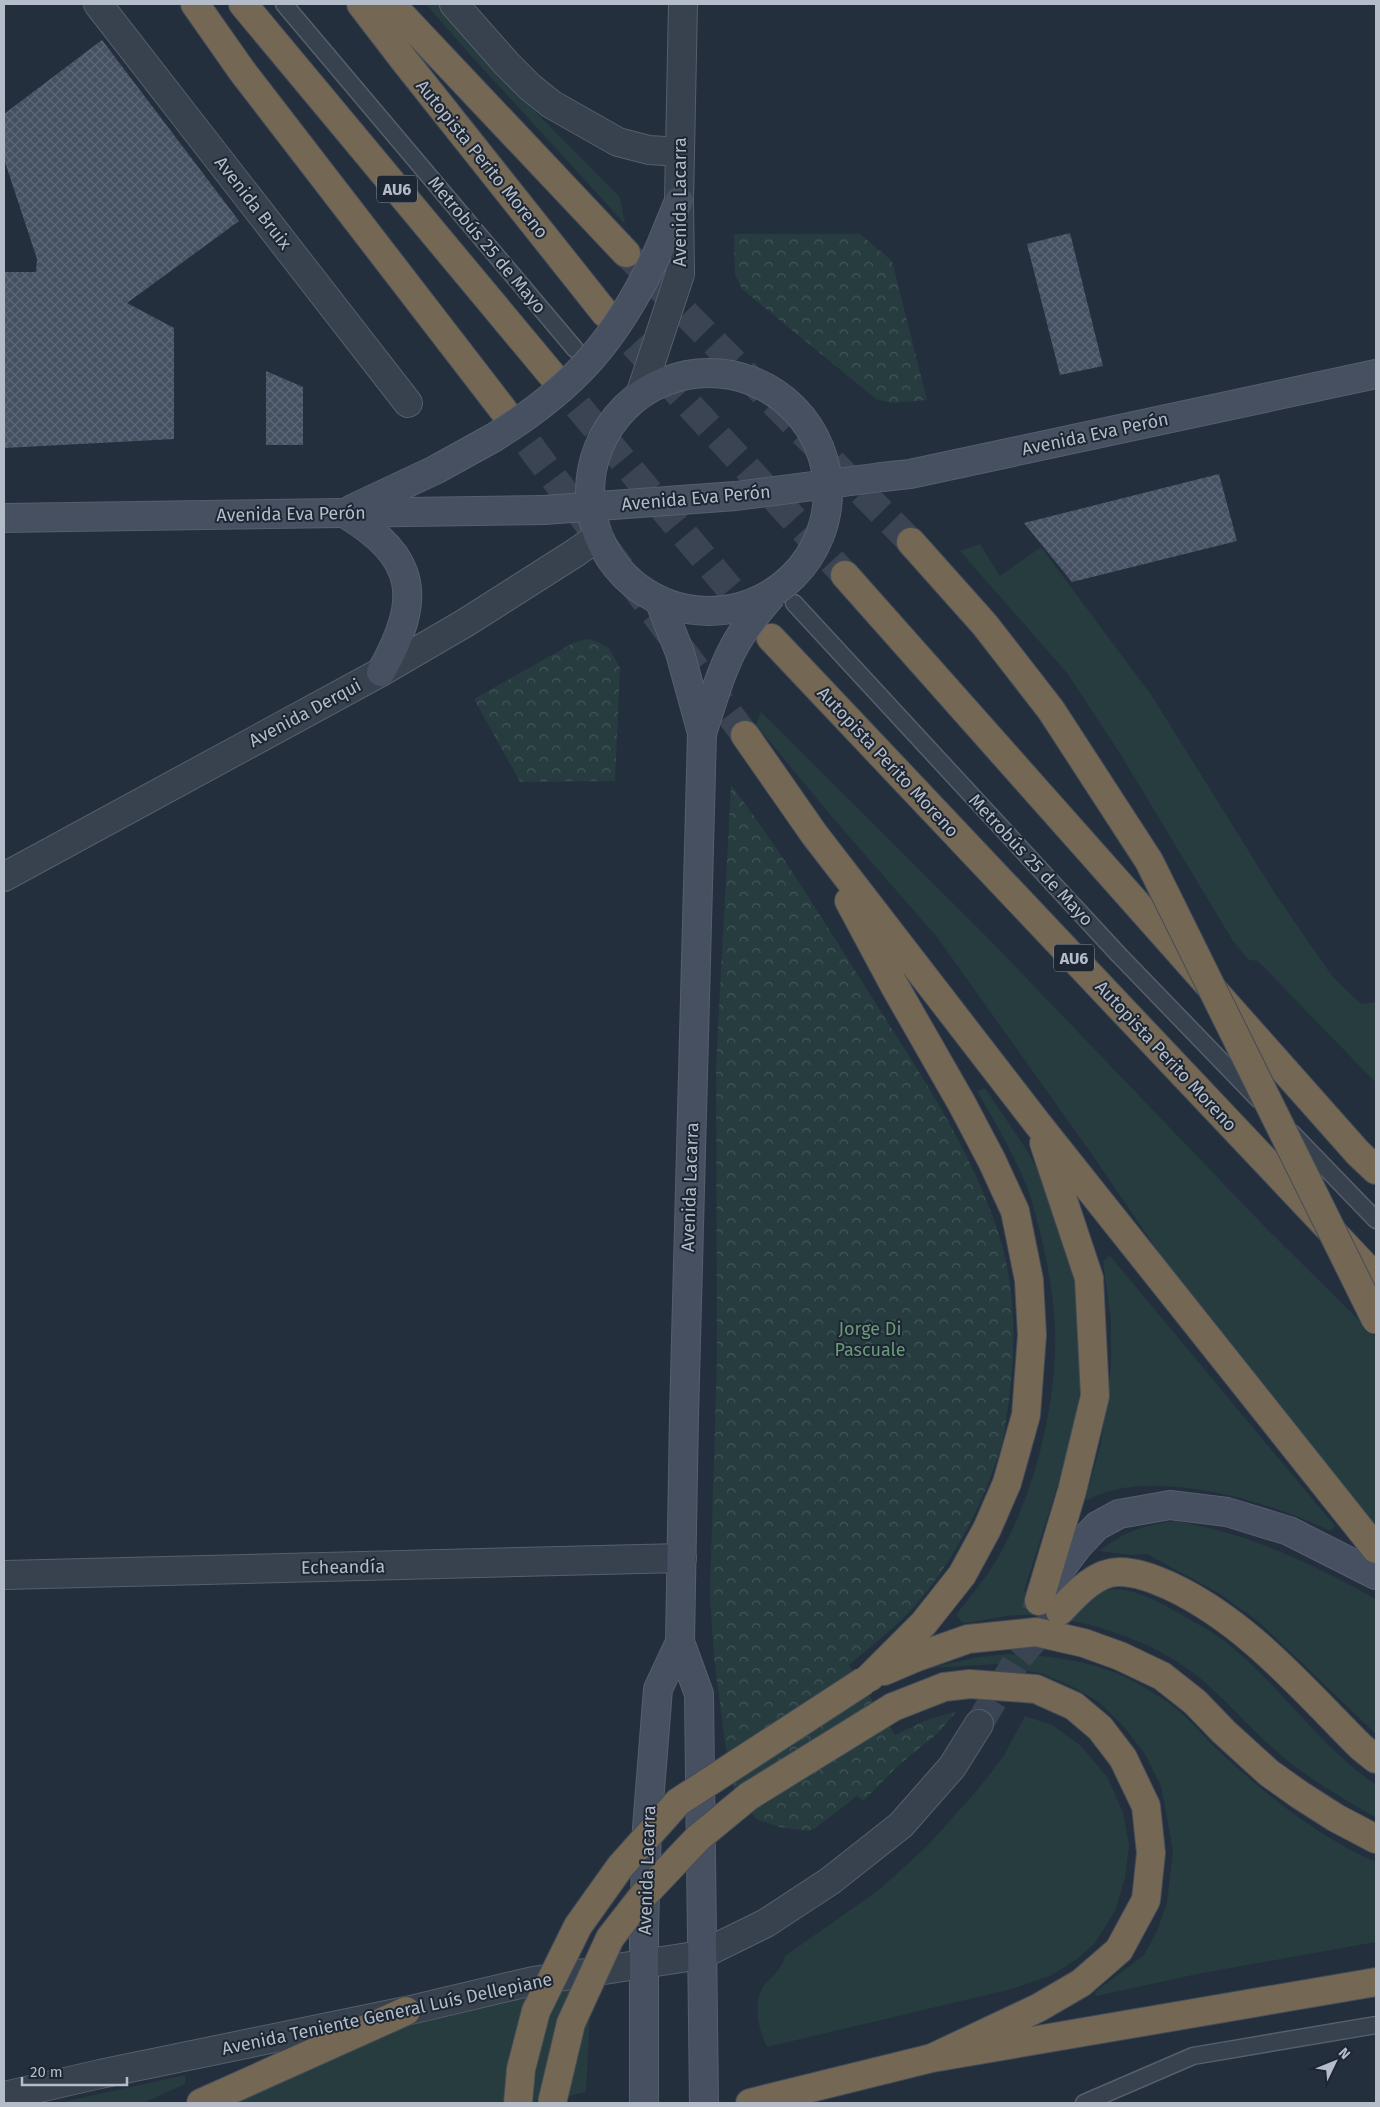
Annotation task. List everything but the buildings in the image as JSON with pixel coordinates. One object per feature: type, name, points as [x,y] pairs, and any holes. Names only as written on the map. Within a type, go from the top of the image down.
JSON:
[{"type":"highway","points":[[195,4],[242,72],[504,411]]},
{"type":"highway","name":"AU6","points":[[243,4],[551,374]]},
{"type":"highway","name":"Autopista Perito Moreno","points":[[361,4],[605,313]]},
{"type":"highway","points":[[391,4],[626,253]]},
{"type":"highway","points":[[911,542],[985,625],[1051,710],[1149,862],[1376,1320]]},
{"type":"highway","points":[[845,575],[1345,1138],[1376,1170]]},
{"type":"highway","name":"Autopista Perito Moreno","points":[[771,638],[1376,1278]]},
{"type":"highway","points":[[745,734],[814,834],[1037,1123],[1376,1549]]},
{"type":"highway","points":[[814,834],[894,985],[962,1104],[992,1161],[1015,1211],[1029,1280],[1032,1335],[1026,1415],[1007,1483],[987,1528],[962,1575],[924,1623],[867,1679]]},
{"type":"highway","points":[[1037,1123],[1066,1204],[1089,1278],[1095,1396],[1046,1603]]},
{"type":"highway","points":[[1046,1603],[1081,1590],[1104,1575],[1118,1572],[1141,1574],[1186,1594],[1234,1624],[1260,1645],[1361,1747],[1376,1759]]},
{"type":"highway","points":[[518,2103],[521,2069],[536,2011],[578,1926],[620,1867],[678,1802],[867,1679],[918,1656],[968,1639],[1036,1632],[1084,1643],[1120,1656],[1162,1676],[1195,1702],[1224,1732],[1269,1773],[1300,1796],[1376,1839]]},
{"type":"highway","points":[[552,2103],[571,2023],[610,1938],[642,1897],[698,1838],[749,1796],[893,1708],[944,1687],[970,1684],[1036,1689],[1074,1706],[1100,1728],[1123,1758],[1146,1806],[1151,1853],[1146,1900],[1119,1950],[1081,1983],[1038,2008],[932,2058]]},
{"type":"highway","points":[[750,2103],[932,2058],[1376,1982]]},
{"type":"highway","points":[[201,2103],[406,2011]]},
{"type":"main road","points":[[344,513],[435,470],[493,438],[544,404],[573,380],[588,364],[623,317],[644,282],[679,201]]},
{"type":"main road","points":[[699,374],[734,377],[760,386],[785,402],[807,427],[822,458],[827,484],[825,518],[818,540],[796,573],[785,597],[716,611],[689,609],[659,600],[628,579],[613,563],[599,536],[592,516],[589,497],[591,476],[605,432],[622,410],[640,395],[663,382],[699,374]]},
{"type":"main road","name":"Avenida Eva Perón","points":[[4,518],[544,510],[736,496],[910,474],[1376,374]]},
{"type":"main road","points":[[344,513],[385,542],[405,578],[407,591],[406,615],[396,643],[381,672]]},
{"type":"main road","name":"Avenida Lacarra","points":[[704,2103],[699,1694],[680,1642],[702,733],[719,681],[734,647],[752,619],[785,597]]},
{"type":"main road","name":"Avenida Lacarra","points":[[659,600],[680,653],[702,733]]},
{"type":"main road","points":[[1046,1603],[1078,1546],[1097,1526],[1119,1514],[1170,1505],[1226,1512],[1290,1531],[1376,1575]]},
{"type":"main road","name":"Avenida Lacarra","points":[[644,2103],[644,1929],[647,1828],[658,1689],[680,1642]]},
{"type":"street","name":"Avenida Bruix","points":[[98,4],[408,403]]},
{"type":"street","points":[[454,4],[507,64],[530,87],[551,104],[618,142],[649,150],[680,152]]},
{"type":"street","name":"Avenida Lacarra","points":[[640,395],[680,274],[679,201],[683,4]]},
{"type":"street","name":"Avenida Derqui","points":[[4,877],[381,672],[465,624],[599,536]]},
{"type":"street","name":"Echeandía","points":[[4,1575],[682,1558]]},
{"type":"street","name":"Avenida Teniente General Luís Dellepiane","points":[[4,2096],[100,2074],[406,2011],[533,1981],[701,1955],[766,1923],[830,1881],[901,1825],[952,1767],[979,1724]]},
{"type":"lane","name":"Metrobús 25 de Mayo","points":[[284,4],[575,349]]},
{"type":"lane","name":"Metrobús 25 de Mayo","points":[[785,597],[1119,955],[1376,1220]]},
{"type":"lane","points":[[1084,2103],[1193,2056],[1376,2025]]},
{"type":"green space","points":[[426,4],[440,4],[492,68],[620,197],[625,224],[465,49]]},
{"type":"green space","points":[[734,234],[860,234],[892,261],[927,400],[892,403],[876,399],[742,289],[735,274]]},
{"type":"green space","points":[[980,544],[1000,576],[1041,547],[1152,696],[1276,895],[1332,976],[1361,1004],[1376,1002],[1376,1083],[1258,961],[1249,960],[1233,941],[1121,755],[1067,673],[960,551]]},
{"type":"green space","points":[[587,639],[609,648],[620,668],[615,781],[520,782],[474,699],[575,642]]},
{"type":"green space","points":[[761,712],[988,938],[1264,1226],[1376,1337],[1376,1527],[1212,1330],[1091,1153],[937,937],[833,818],[756,725]]},
{"type":"green space","name":"Jorge Di Pascuale","points":[[731,785],[803,889],[940,1106],[956,1135],[984,1193],[995,1223],[1008,1269],[1013,1317],[1012,1366],[1004,1436],[988,1484],[970,1524],[936,1579],[915,1606],[849,1665],[895,1735],[924,1721],[957,1711],[938,1733],[900,1764],[863,1801],[857,1796],[814,1829],[807,1831],[779,1827],[756,1819],[734,1789],[725,1743],[714,1657],[710,1594],[717,1356],[716,1066]]},
{"type":"green space","points":[[985,1088],[1026,1149],[1040,1174],[1073,1268],[1079,1319],[1082,1367],[1079,1400],[1066,1459],[1024,1591],[1070,1616],[1096,1594],[1107,1590],[1121,1589],[1142,1595],[1162,1604],[1212,1632],[1247,1660],[1336,1752],[1376,1785],[1376,1818],[1323,1786],[1293,1765],[1208,1685],[1169,1656],[1123,1635],[1051,1617],[1019,1615],[963,1623],[956,1615],[985,1578],[1000,1554],[1022,1507],[1031,1483],[1045,1432],[1055,1355],[1052,1291],[1039,1228],[1029,1192],[1018,1166],[977,1091]]},
{"type":"green space","points":[[1110,1256],[1335,1526],[1330,1531],[1253,1502],[1195,1489],[1139,1486],[1110,1491],[1085,1501],[1101,1443],[1111,1365],[1111,1321],[1103,1261]]},
{"type":"green space","points":[[1174,1521],[1201,1526],[1253,1541],[1303,1562],[1376,1599],[1376,1734],[1259,1622],[1220,1594],[1147,1554],[1130,1555],[1099,1551],[1134,1530]]},
{"type":"green space","points":[[1006,1654],[1072,1660],[1104,1669],[1135,1682],[1179,1711],[1239,1770],[1294,1814],[1334,1840],[1376,1862],[1376,1942],[1202,1973],[1096,1996],[1095,1992],[1144,1955],[1157,1931],[1167,1902],[1173,1851],[1161,1786],[1145,1754],[1124,1727],[1099,1702],[1073,1687],[1043,1674],[997,1664],[929,1668],[973,1658]]},
{"type":"green space","points":[[1025,1716],[1052,1725],[1081,1746],[1108,1778],[1123,1813],[1129,1845],[1125,1878],[1115,1911],[1095,1943],[1077,1959],[1052,1975],[1012,1989],[767,2047],[759,2024],[759,1998],[761,1990],[780,1968],[785,1956],[880,1889],[926,1847],[975,1793],[1003,1757]]},
{"type":"green space","points":[[568,1990],[578,1996],[590,2012],[586,2092],[538,2103],[232,2103],[379,2035],[465,2006]]},
{"type":"green space","points":[[185,2075],[185,2084],[143,2103],[58,2103]]},
{"type":"tunnel","points":[[626,253],[911,542]]},
{"type":"tunnel","points":[[605,313],[845,575]]},
{"type":"tunnel","points":[[551,374],[769,636]]},
{"type":"tunnel","points":[[504,411],[745,735]]},
{"type":"tunnel","points":[[979,1724],[1019,1657],[1039,1601]]},
{"type":"tunnel","points":[[1019,1657],[1052,1619]]}]
